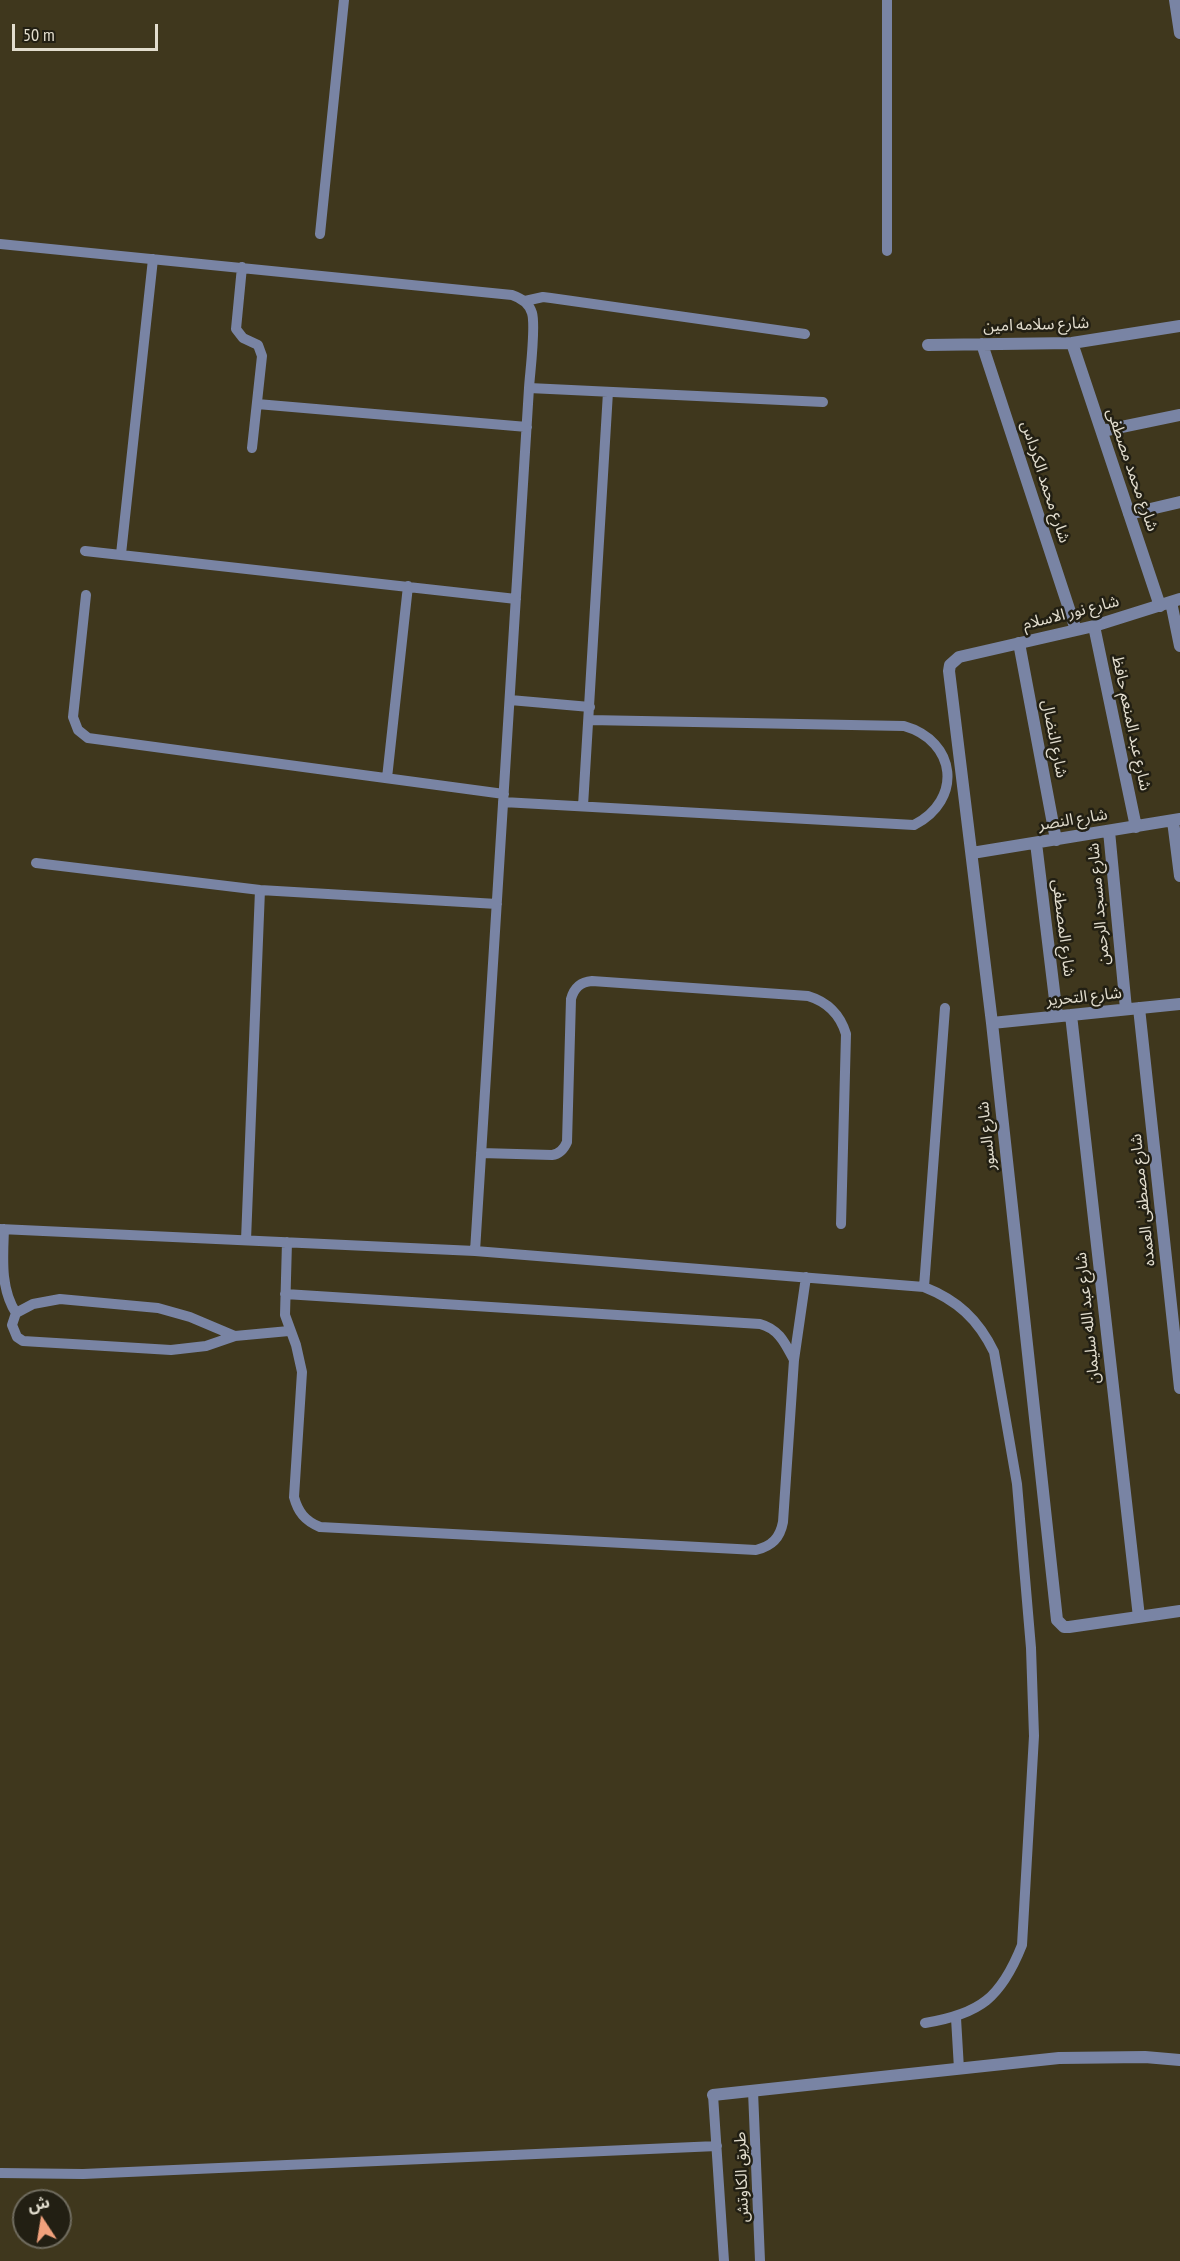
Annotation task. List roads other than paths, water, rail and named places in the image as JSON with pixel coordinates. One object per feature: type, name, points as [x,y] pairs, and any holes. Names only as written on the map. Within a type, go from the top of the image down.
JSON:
[{"type":"street","points":[[1175,0],[1180,27]]},
{"type":"street","name":"شارع سلامه امين","points":[[928,345],[1072,344],[1180,326]]},
{"type":"street","name":"شارع محمد الكرداس","points":[[982,344],[1076,630]]},
{"type":"street","name":"شارع محمد مصطفى","points":[[1072,344],[1130,514],[1170,603],[1180,646]]},
{"type":"street","points":[[1102,431],[1180,415]]},
{"type":"street","points":[[1130,514],[1180,502]]},
{"type":"street","name":"شارع نور الاسلام","points":[[969,655],[1094,626],[1170,603]]},
{"type":"street","name":"شارع عبد المنعم حافظ","points":[[1094,626],[1136,827]]},
{"type":"street","name":"شارع النضال","points":[[1019,644],[1056,840]]},
{"type":"street","name":"شارع السور","points":[[969,655],[953,661],[949,671],[992,1023],[1056,1615],[1060,1624],[1069,1627],[1139,1617]]},
{"type":"street","points":[[1176,820],[1180,876]]},
{"type":"street","name":"شارع النصر","points":[[972,853],[1176,820]]},
{"type":"street","name":"شارع مسجد الرحمن","points":[[1109,831],[1126,1009]]},
{"type":"street","name":"شارع المصطفى","points":[[1035,843],[1057,1016]]},
{"type":"street","name":"شارع التحرير","points":[[992,1023],[1180,1004]]},
{"type":"street","name":"شارع مصطفى العمده","points":[[1139,1008],[1180,1388]]},
{"type":"street","name":"شارع عبد الله سليمان","points":[[1071,1015],[1139,1617]]},
{"type":"street","points":[[1139,1617],[1180,1611]]},
{"type":"street","points":[[713,2095],[1059,2058],[1145,2057],[1180,2060]]},
{"type":"lane","points":[[320,234],[344,0]]},
{"type":"lane","points":[[887,0],[887,251]]},
{"type":"lane","points":[[0,244],[512,294],[525,301],[532,312],[527,427],[475,1251]]},
{"type":"lane","points":[[121,555],[153,259]]},
{"type":"lane","points":[[242,267],[236,329],[243,338],[254,342],[261,350],[262,356],[252,448]]},
{"type":"lane","points":[[525,301],[543,297],[804,334]]},
{"type":"lane","points":[[529,388],[823,402]]},
{"type":"lane","points":[[583,806],[608,392]]},
{"type":"lane","points":[[257,404],[527,427]]},
{"type":"lane","points":[[85,550],[516,599]]},
{"type":"lane","points":[[387,778],[408,586]]},
{"type":"lane","points":[[86,595],[73,717],[78,730],[88,738],[387,778],[503,798],[583,806],[914,825],[933,812],[940,804],[947,782],[947,771],[940,750],[925,734],[904,726],[589,720]]},
{"type":"lane","points":[[510,700],[590,707]]},
{"type":"lane","points":[[36,863],[261,890],[497,904]]},
{"type":"lane","points":[[246,1240],[261,890]]},
{"type":"lane","points":[[481,1153],[552,1155],[565,1147],[571,999],[580,984],[592,981],[808,996],[833,1009],[846,1034],[841,1224]]},
{"type":"lane","points":[[924,1287],[945,1008]]},
{"type":"lane","points":[[16,1313],[10,1305],[4,1286],[2,1229],[475,1251],[806,1277],[924,1287],[942,1294],[959,1305],[985,1334],[994,1352],[1017,1484],[1031,1648],[1034,1736],[1022,1946],[1013,1969],[998,1990],[979,2007],[956,2018],[925,2024]]},
{"type":"lane","points":[[287,1242],[285,1315],[296,1345],[302,1372],[294,1497],[305,1519],[320,1527],[756,1550],[764,1548],[778,1538],[783,1522],[794,1360],[806,1277]]},
{"type":"lane","points":[[285,1294],[759,1324],[767,1326],[781,1336],[794,1360]]},
{"type":"lane","points":[[235,1336],[190,1317],[158,1308],[60,1299],[33,1304],[16,1313],[12,1325],[17,1337],[23,1341],[171,1350],[206,1346],[235,1336],[290,1331]]},
{"type":"lane","points":[[956,2018],[959,2069]]},
{"type":"lane","name":"طريق الكاوتش","points":[[753,2091],[760,2261]]},
{"type":"lane","points":[[713,2095],[724,2261]]},
{"type":"lane","points":[[0,2173],[83,2174],[717,2146]]}]
